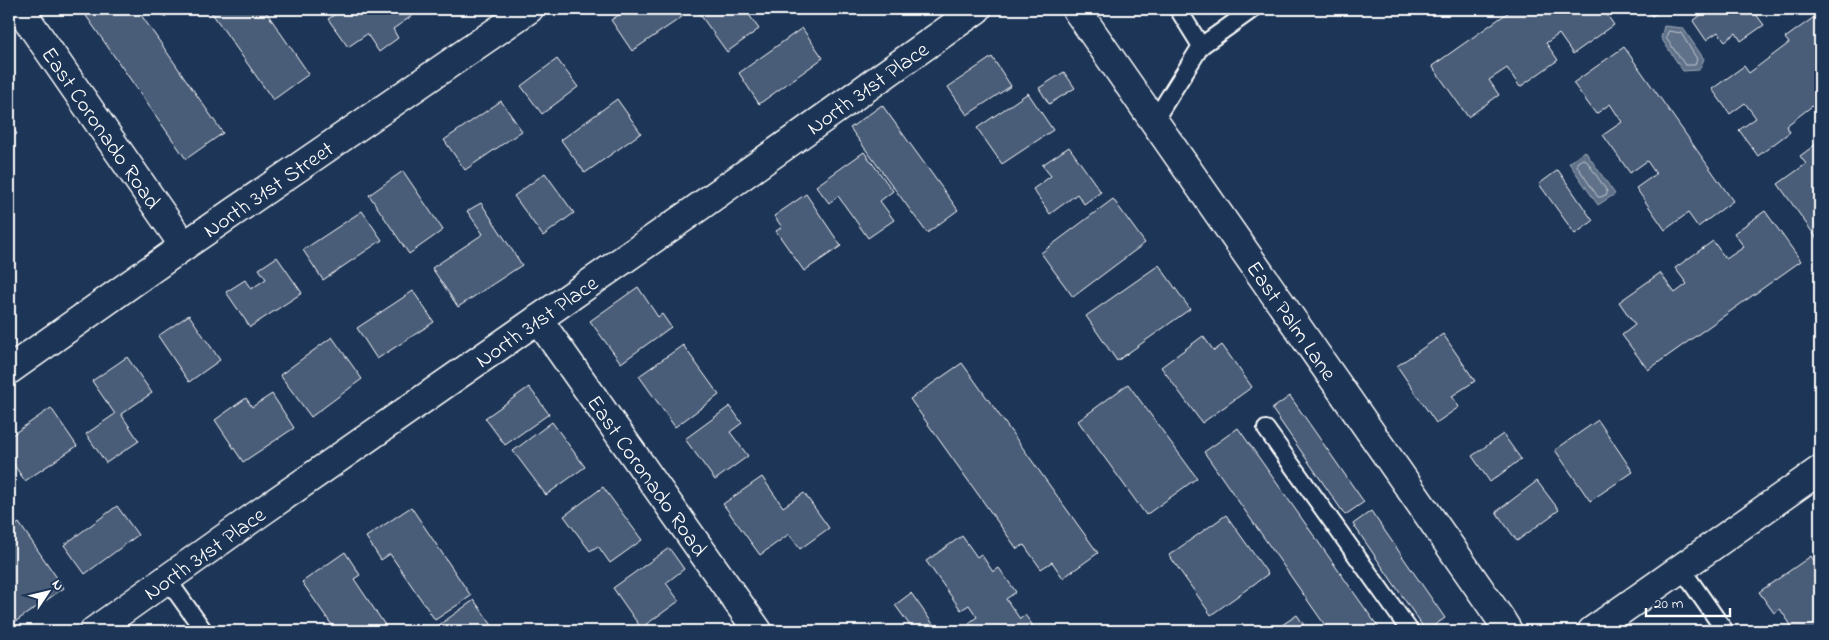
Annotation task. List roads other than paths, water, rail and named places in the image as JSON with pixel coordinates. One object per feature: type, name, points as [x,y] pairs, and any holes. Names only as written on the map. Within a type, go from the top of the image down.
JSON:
[{"type":"street","name":"East Coronado Road","points":[[20,9],[184,246]]},
{"type":"street","name":"North 31st Street","points":[[9,370],[184,246],[529,9]]},
{"type":"street","name":"North 31st Place","points":[[94,631],[977,9]]},
{"type":"street","name":"East Palm Lane","points":[[1076,9],[1508,631]]},
{"type":"street","name":"East Coronado Road","points":[[538,319],[758,631]]},
{"type":"street","points":[[1592,631],[1820,470]]},
{"type":"lane","points":[[1178,9],[1201,46]]},
{"type":"lane","points":[[1154,121],[1201,46],[1253,9]]},
{"type":"lane","points":[[1266,429],[1410,631]]},
{"type":"lane","points":[[1681,568],[1725,631]]},
{"type":"lane","points":[[167,579],[204,631]]},
{"type":"water","points":[[1664,26],[1683,28],[1704,59],[1699,70],[1683,71],[1661,38]]},
{"type":"water","points":[[1585,151],[1615,194],[1598,205],[1569,163]]}]
